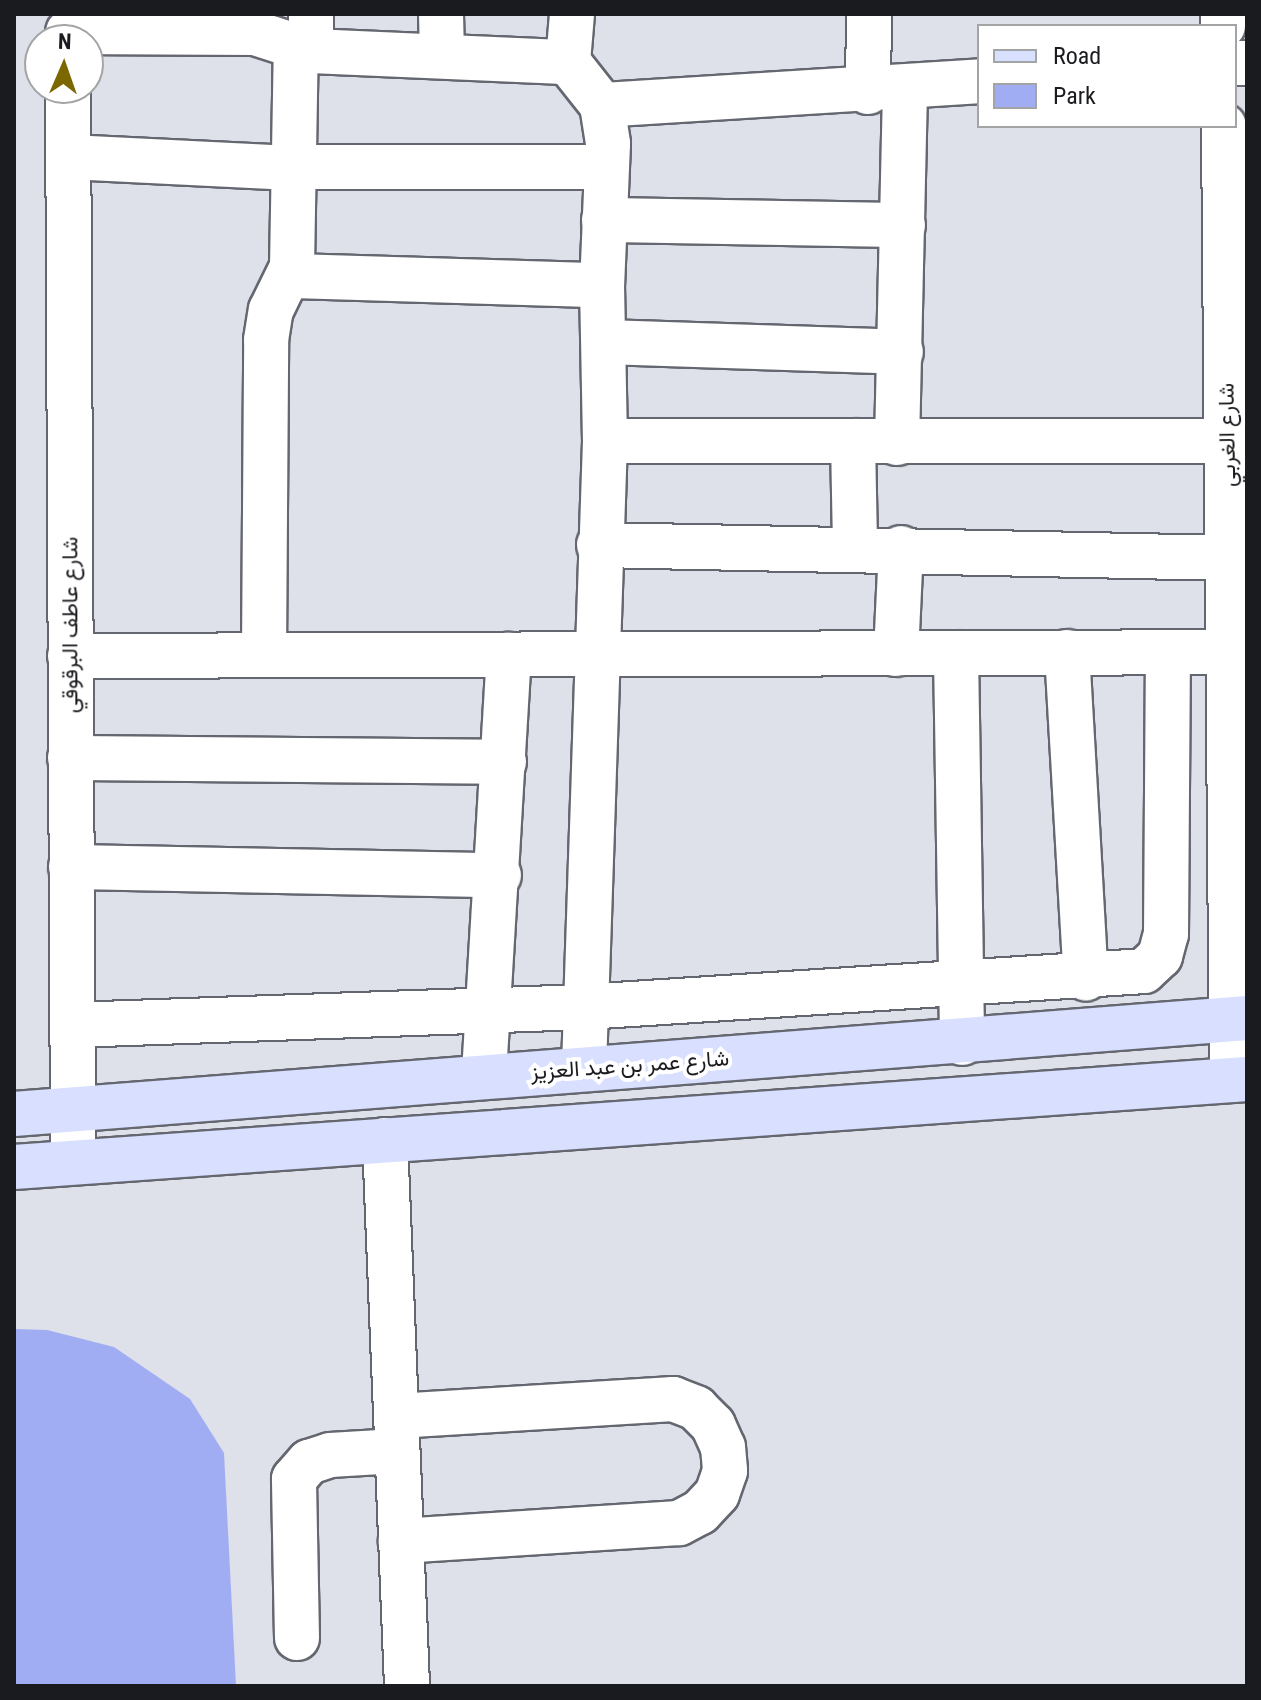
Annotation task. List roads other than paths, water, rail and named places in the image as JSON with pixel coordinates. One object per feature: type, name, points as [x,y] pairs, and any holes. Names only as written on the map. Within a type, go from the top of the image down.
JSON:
[{"type":"main road","name":"شارع عمر بن عبد العزيز","points":[[14,1114],[484,1074],[962,1043],[1239,1019]]},
{"type":"main road","points":[[14,1167],[1239,1080]]},
{"type":"street","points":[[568,62],[572,14]]},
{"type":"street","points":[[869,14],[886,90],[903,225],[897,443]]},
{"type":"street","points":[[104,30],[306,37],[441,34],[568,62],[602,105],[606,167],[602,285],[605,441],[599,545],[584,1068]]},
{"type":"street","points":[[264,655],[267,325],[290,276],[306,37]]},
{"type":"street","points":[[602,105],[886,90],[977,81]]},
{"type":"street","name":"شارع عاطف البرقوقي","points":[[68,104],[73,1162]]},
{"type":"street","name":"شارع الغربي","points":[[1224,128],[1228,558],[1238,652],[1239,1080]]},
{"type":"street","points":[[69,157],[295,166],[606,167]]},
{"type":"street","points":[[604,220],[903,225]]},
{"type":"street","points":[[290,276],[602,285]]},
{"type":"street","points":[[604,342],[901,352]]},
{"type":"street","points":[[605,441],[1227,441]]},
{"type":"street","points":[[853,441],[855,547]]},
{"type":"street","points":[[599,545],[855,547],[1228,558]]},
{"type":"street","points":[[896,654],[901,548]]},
{"type":"street","points":[[1067,652],[1086,978]]},
{"type":"street","points":[[70,656],[1238,652]]},
{"type":"street","points":[[956,653],[962,1043]]},
{"type":"street","points":[[72,1025],[585,1007],[1086,978],[1144,971],[1160,956],[1166,934],[1168,653]]},
{"type":"street","points":[[484,1074],[499,875],[509,655]]},
{"type":"street","points":[[70,758],[504,762]]},
{"type":"street","points":[[71,867],[499,875]]},
{"type":"street","points":[[385,1140],[407,1686]]},
{"type":"street","points":[[297,1638],[294,1479],[309,1462],[397,1433],[673,1399],[696,1408],[713,1425],[723,1447],[725,1471],[717,1494],[700,1512],[679,1523],[401,1541]]}]
